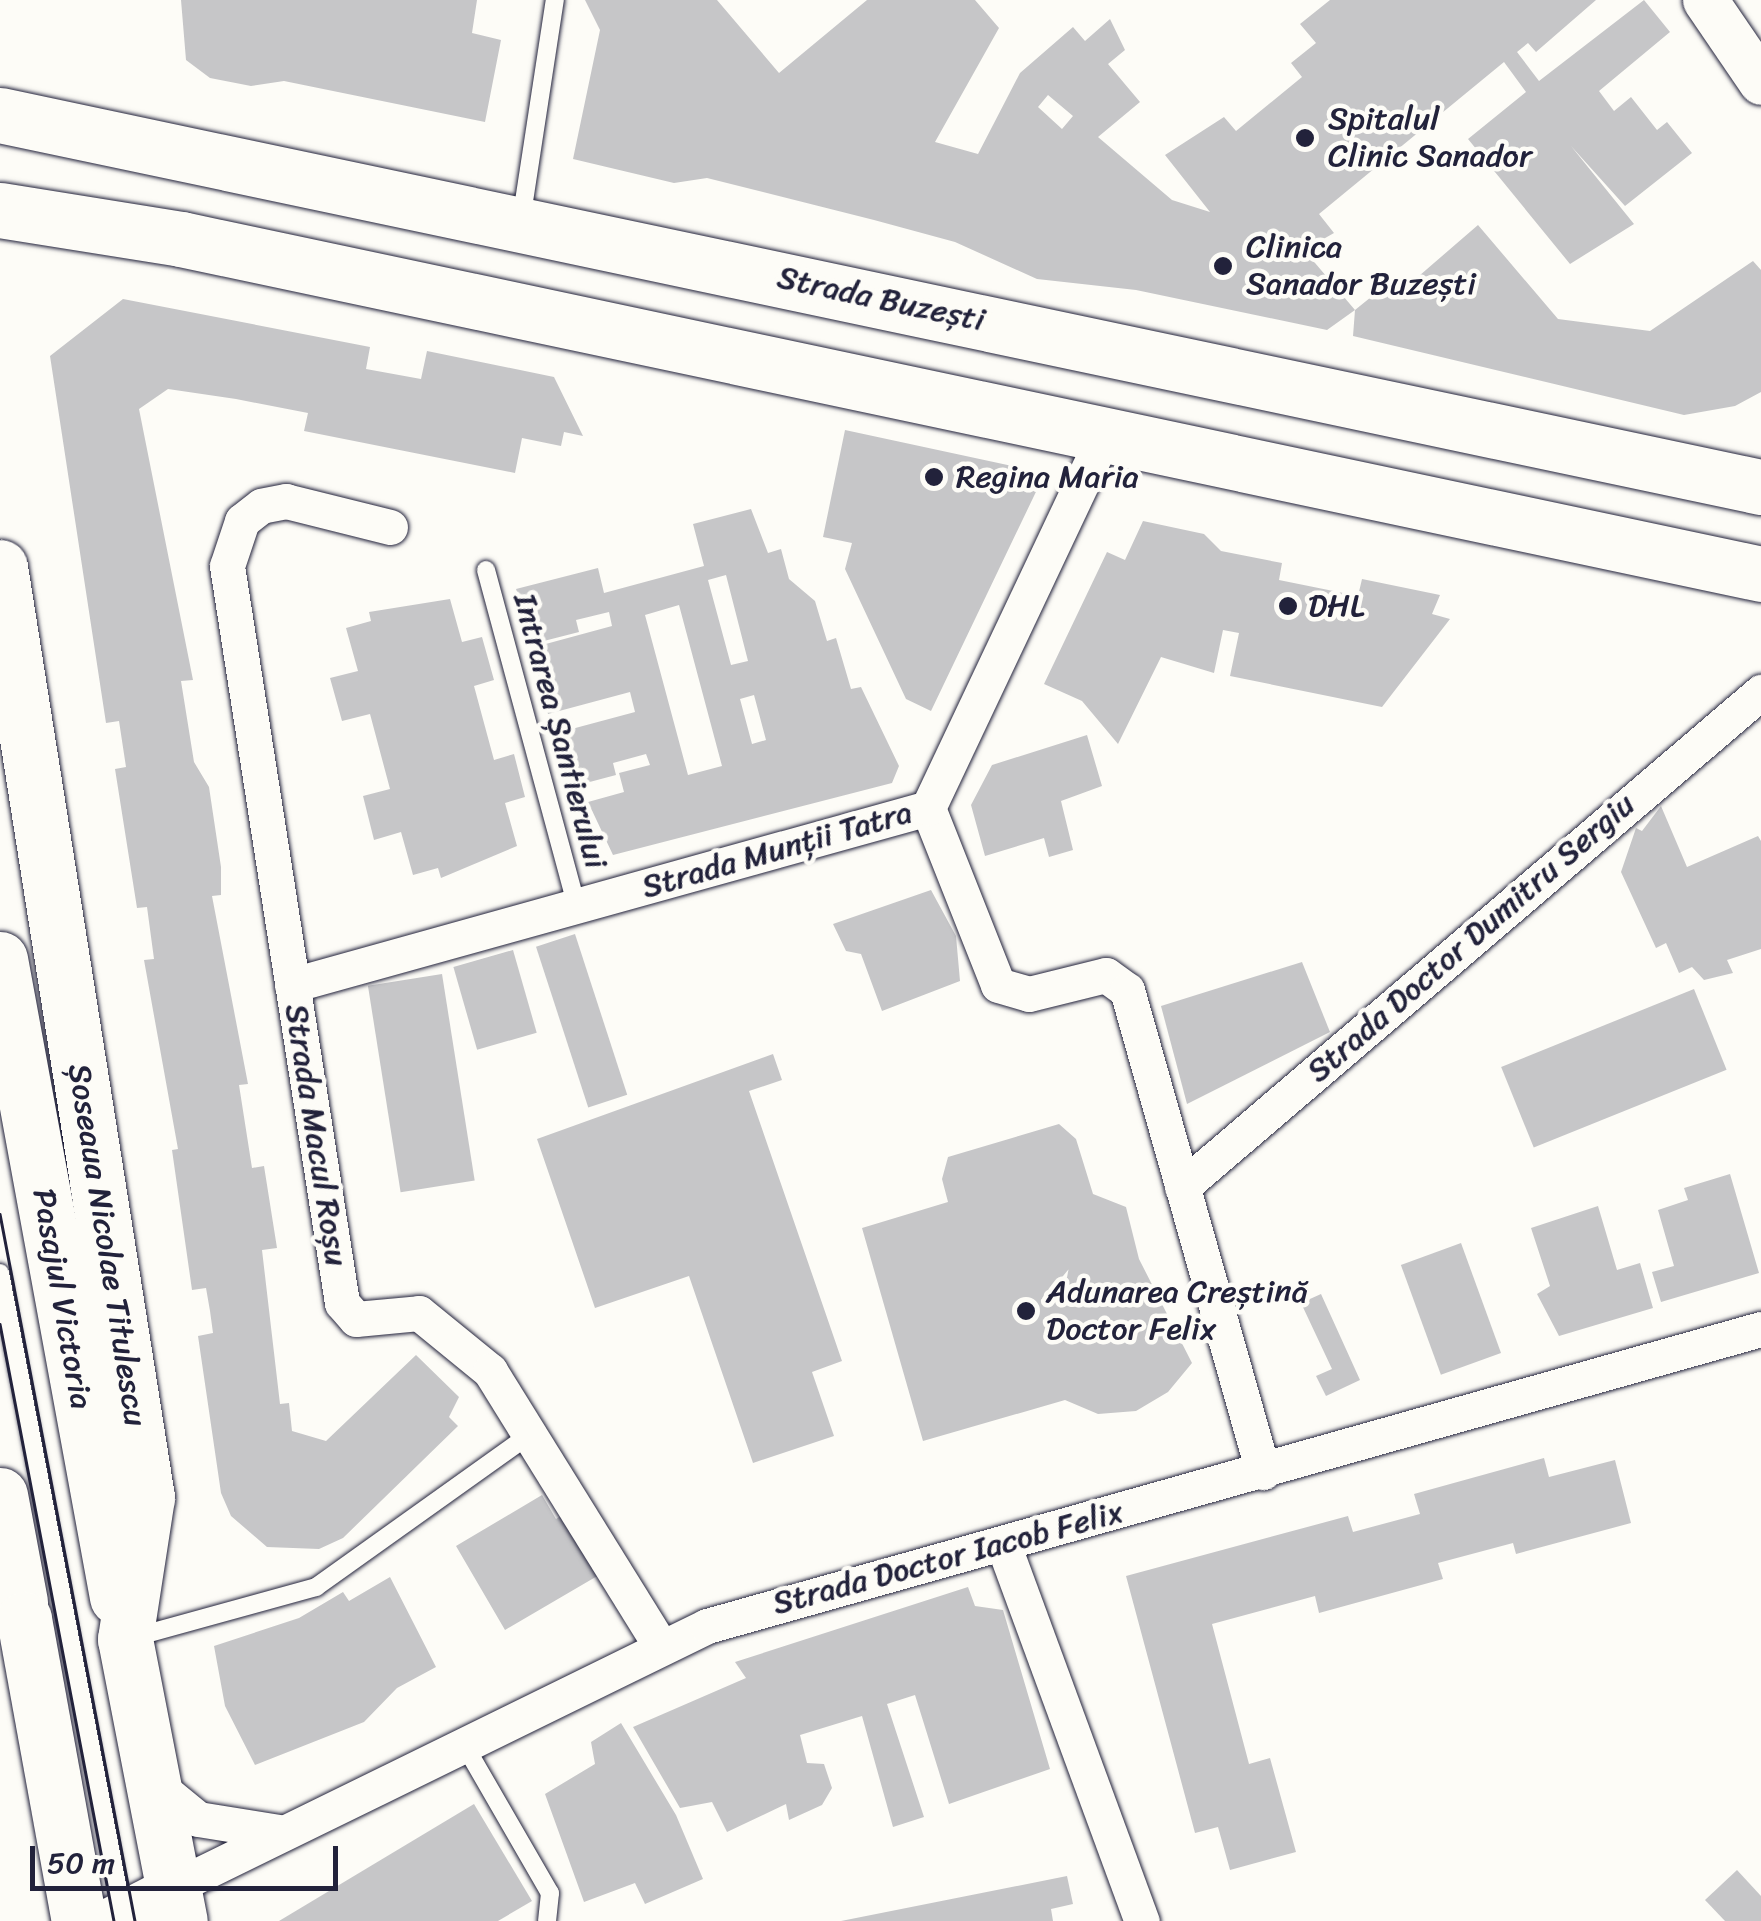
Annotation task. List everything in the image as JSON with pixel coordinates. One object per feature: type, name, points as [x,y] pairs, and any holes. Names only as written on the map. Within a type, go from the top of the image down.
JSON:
[{"type":"main road","name":"Strada Buzești","points":[[0,115],[1761,487]]},
{"type":"main road","points":[[0,210],[181,239],[1102,440],[1761,574]]},
{"type":"main road","name":"Șoseaua Nicolae Titulescu","points":[[0,567],[147,1498],[125,1639],[177,1904]]},
{"type":"main road","name":"Pasajul Victoria","points":[[0,959],[125,1639]]},
{"type":"main road","points":[[0,1495],[24,1620],[108,1919]]},
{"type":"main road","points":[[0,1567],[24,1620]]},
{"type":"street","points":[[1705,0],[1761,82]]},
{"type":"street","name":"Strada Munții Tatra","points":[[292,985],[928,808],[1102,440]]},
{"type":"street","name":"Strada Macul Roșu","points":[[390,527],[286,501],[242,521],[227,566],[345,1310],[356,1320],[419,1313],[490,1372],[533,1432],[661,1647]]},
{"type":"street","name":"Strada Doctor Dumitru Sergiu","points":[[1182,1187],[1761,692]]},
{"type":"street","points":[[928,808],[998,984],[1029,994],[1117,977],[1263,1472]]},
{"type":"street","name":"Strada Doctor Iacob Felix","points":[[177,1904],[280,1832],[465,1746],[661,1647],[764,1608],[1263,1472],[1761,1329]]},
{"type":"street","points":[[1004,1544],[1142,1921]]},
{"type":"street","points":[[152,1782],[198,1818],[280,1832]]},
{"type":"street","points":[[108,1919],[177,1904]]},
{"type":"lane","points":[[521,222],[555,0]]},
{"type":"lane","name":"Intrarea Șantierului","points":[[486,570],[576,907]]},
{"type":"lane","name":"Pasajul Victoria","points":[[0,1273],[105,1824],[108,1919]]},
{"type":"lane","points":[[125,1639],[316,1587],[533,1432]]},
{"type":"lane","points":[[465,1746],[550,1892],[547,1921]]},
{"type":"building","points":[[181,0],[477,0],[472,33],[501,40],[485,122],[284,81],[251,86],[210,78],[186,60]]},
{"type":"building","points":[[585,0],[717,0],[779,73],[867,0],[975,0],[999,28],[935,142],[978,154],[1020,73],[1073,27],[1085,41],[1110,19],[1125,50],[1108,64],[1140,102],[1098,137],[1172,200],[1210,212],[1165,155],[1224,117],[1236,131],[1302,77],[1291,63],[1316,43],[1300,24],[1330,0],[1596,0],[1536,52],[1528,43],[1517,52],[1539,81],[1644,0],[1670,32],[1599,91],[1614,111],[1631,97],[1657,130],[1667,122],[1692,153],[1625,206],[1571,146],[1634,224],[1570,264],[1468,139],[1526,92],[1504,62],[1319,214],[1334,233],[1304,250],[1355,310],[1327,330],[1136,290],[1037,279],[955,242],[874,220],[707,178],[674,183],[573,159],[600,30]],"holes":[[[1048,95],[1073,116],[1062,129],[1038,107]]]},
{"type":"building","points":[[1478,225],[1558,319],[1650,331],[1753,261],[1761,270],[1761,392],[1735,406],[1684,415],[1353,336],[1355,310],[1392,280],[1412,282]]},
{"type":"building","points":[[123,299],[370,347],[366,369],[421,379],[427,351],[554,377],[583,436],[564,432],[561,446],[522,438],[515,473],[304,431],[308,413],[236,399],[168,389],[139,409],[193,680],[181,681],[194,762],[209,787],[221,867],[221,895],[212,896],[248,1084],[239,1085],[252,1168],[264,1166],[277,1248],[262,1250],[280,1404],[289,1403],[292,1431],[326,1441],[416,1355],[459,1397],[449,1417],[458,1426],[343,1538],[319,1549],[267,1547],[231,1516],[221,1493],[198,1336],[213,1333],[210,1311],[206,1288],[192,1290],[172,1150],[178,1149],[144,960],[154,959],[147,907],[137,908],[115,769],[126,767],[119,721],[106,723],[50,356]]},
{"type":"building","points":[[845,430],[1045,473],[931,711],[906,699],[845,569],[852,543],[823,537]]},
{"type":"building","points":[[751,509],[768,553],[781,549],[789,579],[815,601],[827,641],[836,638],[851,689],[861,687],[899,766],[892,783],[613,855],[588,802],[624,792],[619,773],[650,765],[646,754],[613,763],[616,775],[567,788],[553,734],[635,712],[630,692],[548,714],[531,648],[612,626],[609,612],[576,620],[579,632],[536,643],[516,589],[598,568],[604,593],[704,566],[693,524]],"holes":[[[726,575],[748,661],[731,665],[708,580]],[[679,605],[722,766],[688,775],[645,615]],[[754,695],[766,740],[752,744],[740,699]]]},
{"type":"building","points":[[1143,521],[1204,534],[1221,551],[1282,563],[1279,580],[1358,596],[1362,579],[1440,595],[1432,614],[1450,619],[1382,707],[1230,676],[1239,633],[1223,630],[1214,673],[1161,657],[1118,744],[1082,701],[1044,684],[1107,552],[1125,560]]},
{"type":"building","points":[[450,599],[462,642],[482,637],[494,680],[474,686],[494,760],[514,754],[525,797],[505,803],[517,846],[441,878],[438,868],[413,875],[401,832],[374,840],[363,796],[390,789],[370,714],[342,721],[330,678],[358,671],[346,628],[371,621],[369,612]]},
{"type":"building","points":[[1087,735],[1102,786],[1061,801],[1073,850],[1049,857],[1044,838],[985,856],[971,805],[992,765]]},
{"type":"building","points":[[1661,806],[1687,867],[1758,836],[1761,841],[1761,949],[1727,960],[1733,973],[1704,980],[1692,967],[1679,973],[1666,943],[1656,948],[1621,872],[1636,828],[1642,831]]},
{"type":"building","points":[[931,890],[956,936],[960,981],[882,1011],[861,954],[846,951],[833,924]]},
{"type":"building","points":[[575,934],[627,1095],[588,1107],[536,947]]},
{"type":"building","points":[[513,950],[537,1033],[477,1050],[453,967]]},
{"type":"building","points":[[1302,962],[1330,1032],[1187,1104],[1161,1006]]},
{"type":"building","points":[[442,974],[475,1180],[401,1192],[368,986]]},
{"type":"building","points":[[1694,989],[1727,1070],[1534,1148],[1501,1067]]},
{"type":"building","points":[[773,1054],[782,1080],[749,1091],[842,1361],[812,1372],[834,1436],[753,1463],[689,1276],[595,1308],[537,1139]]},
{"type":"building","name":"Adunarea Creștină Doctor Felix","points":[[1059,1124],[1076,1139],[1093,1194],[1126,1207],[1139,1259],[1192,1363],[1168,1392],[1136,1411],[1098,1414],[1065,1400],[923,1441],[862,1228],[948,1202],[942,1179],[948,1157]]},
{"type":"building","points":[[1730,1174],[1759,1273],[1661,1302],[1652,1272],[1674,1266],[1658,1210],[1688,1200],[1684,1188]]},
{"type":"building","points":[[1598,1206],[1617,1270],[1640,1263],[1653,1308],[1559,1336],[1537,1294],[1550,1286],[1531,1228]]},
{"type":"building","points":[[1461,1243],[1501,1353],[1441,1375],[1401,1265]]},
{"type":"building","points":[[1321,1294],[1360,1380],[1326,1396],[1316,1376],[1332,1369],[1301,1303]]},
{"type":"building","points":[[1544,1458],[1549,1477],[1615,1460],[1631,1523],[1516,1554],[1513,1543],[1438,1563],[1443,1579],[1319,1613],[1315,1596],[1212,1624],[1249,1764],[1270,1758],[1296,1852],[1230,1870],[1218,1827],[1195,1833],[1126,1576],[1348,1516],[1353,1532],[1420,1514],[1414,1494]]},
{"type":"building","points":[[542,1495],[556,1519],[564,1514],[599,1575],[505,1630],[456,1546]]},
{"type":"building","points":[[390,1577],[436,1667],[397,1688],[364,1722],[255,1765],[225,1706],[214,1646],[299,1618],[343,1592],[349,1601]]},
{"type":"building","points":[[968,1587],[975,1606],[1003,1610],[1050,1769],[949,1804],[915,1695],[887,1704],[924,1817],[893,1827],[862,1716],[800,1735],[807,1763],[824,1764],[832,1788],[822,1805],[789,1820],[786,1804],[727,1832],[712,1802],[680,1808],[633,1727],[746,1678],[735,1662]]},
{"type":"building","points":[[621,1723],[676,1815],[703,1879],[645,1904],[635,1883],[584,1902],[545,1794],[595,1764],[591,1742]]},
{"type":"building","points":[[474,1804],[532,1901],[498,1921],[279,1921]]},
{"type":"building","points":[[1737,1870],[1761,1896],[1761,1921],[1725,1921],[1705,1900]]},
{"type":"building","points":[[1067,1876],[1073,1904],[1051,1909],[1053,1921],[841,1921]]},
{"type":"tram line","points":[[0,1214],[135,1921]]},
{"type":"tram line","points":[[0,1324],[114,1921]]},
{"type":"place","name":"Spitalul Clinic Sanador","points":[[1305,138]]},
{"type":"place","name":"Clinica Sanador Buzești","points":[[1223,266]]},
{"type":"place","name":"Regina Maria","points":[[934,477]]},
{"type":"place","name":"DHL","points":[[1288,606]]},
{"type":"place","name":"Adunarea Creștină Doctor Felix","points":[[1026,1311]]}]
